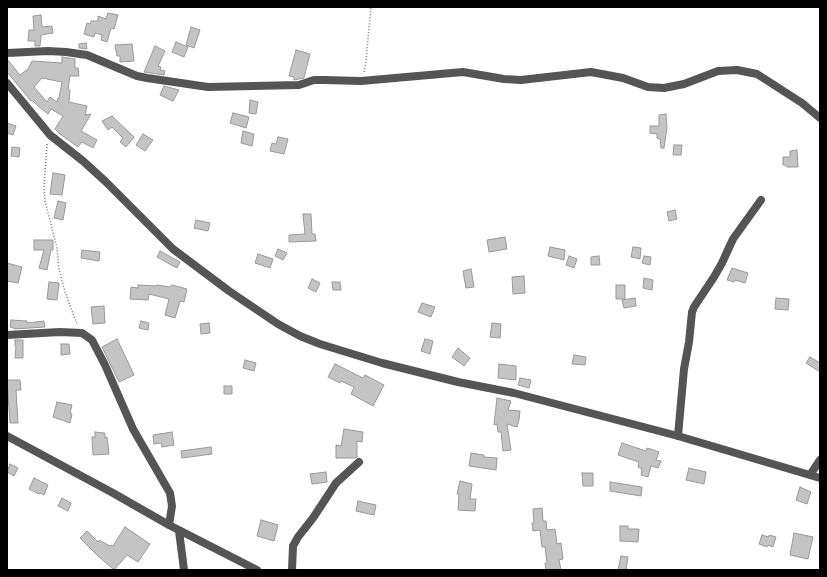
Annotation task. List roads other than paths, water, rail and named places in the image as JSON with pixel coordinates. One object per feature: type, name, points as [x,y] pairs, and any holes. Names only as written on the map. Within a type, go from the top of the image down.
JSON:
[{"type":"street","points":[[7,53],[48,51],[87,55],[147,78],[208,87],[299,85],[318,80],[361,81],[463,72],[504,79],[521,80],[591,72],[624,78],[648,87],[664,88],[684,84],[718,72],[737,70],[757,74],[820,118]]},
{"type":"street","points":[[7,83],[50,135],[83,161],[105,181],[165,242],[185,259],[272,320],[300,336],[320,344],[382,363],[458,382],[514,393],[678,436],[820,478]]},
{"type":"street","points":[[678,436],[684,369],[694,306],[714,277],[733,239],[761,200]]},
{"type":"street","points":[[7,335],[60,332],[82,333],[92,340],[105,365],[133,429],[148,458],[170,493],[172,506],[169,525]]},
{"type":"street","points":[[7,436],[113,493],[179,531],[257,570]]},
{"type":"street","points":[[810,475],[820,460]]},
{"type":"street","points":[[292,570],[293,546],[298,537],[313,518],[336,483],[359,462]]},
{"type":"street","points":[[179,531],[184,570]]}]
